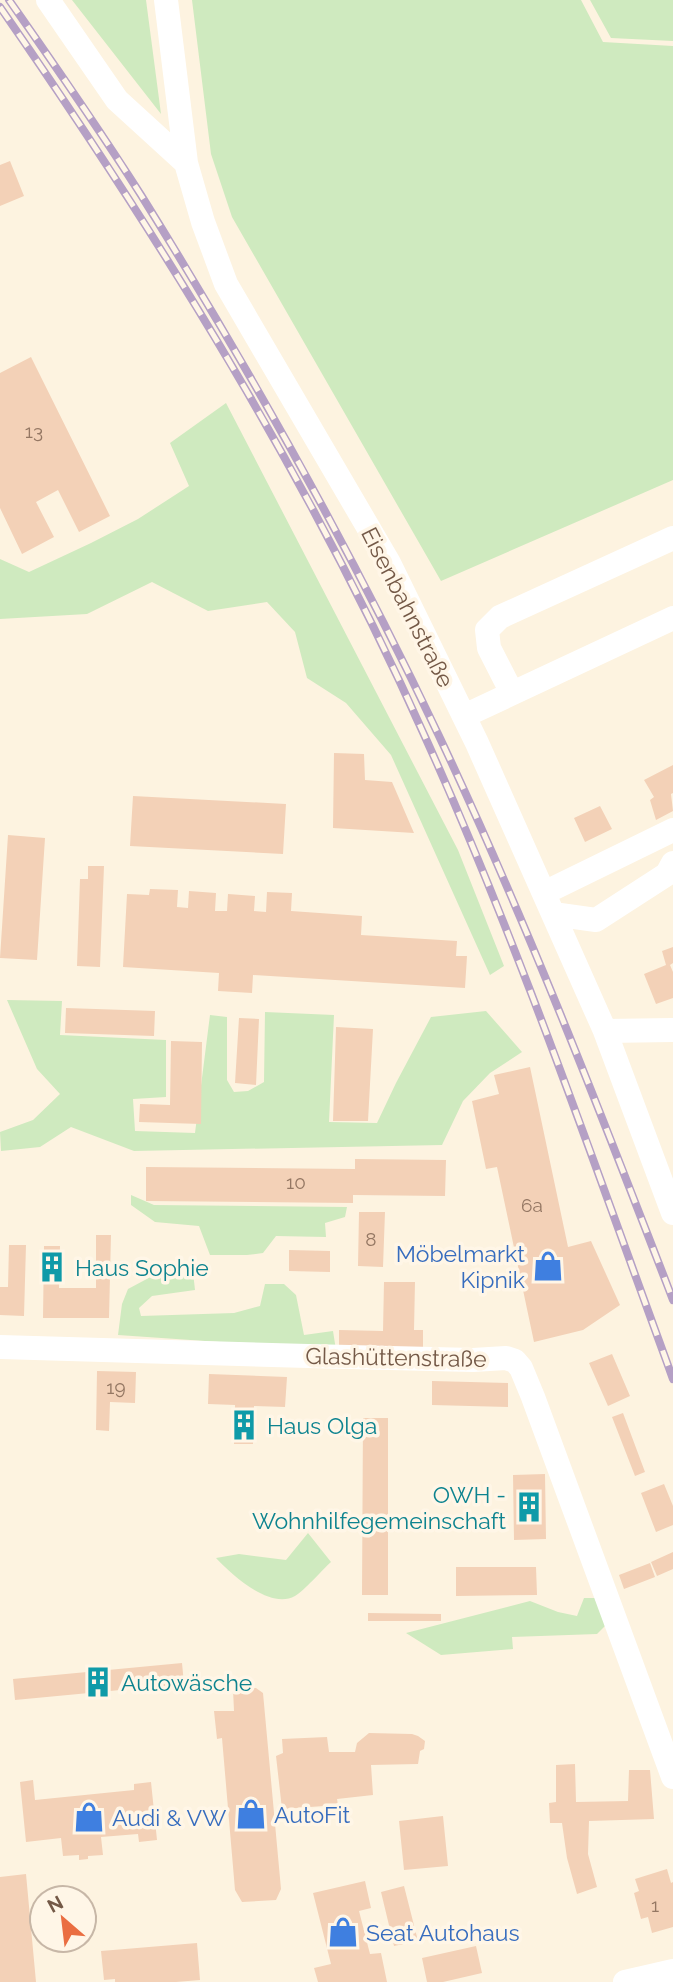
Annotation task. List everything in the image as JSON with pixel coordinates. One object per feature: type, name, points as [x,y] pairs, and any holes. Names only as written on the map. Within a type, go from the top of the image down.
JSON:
[{"type":"street","points":[[48,0],[117,100],[186,163]]},
{"type":"street","name":"Eisenbahnstraße","points":[[166,0],[186,163],[202,222],[226,284],[389,563],[464,716],[605,1031],[673,1213]]},
{"type":"street","points":[[512,693],[489,648],[487,630],[500,617],[672,541]]},
{"type":"street","points":[[464,716],[673,618]]},
{"type":"street","points":[[549,904],[673,830]]},
{"type":"street","points":[[549,904],[596,920],[667,874],[673,863]]},
{"type":"street","points":[[605,1031],[673,1030]]},
{"type":"street","name":"Glashüttenstraße","points":[[0,1347],[473,1360],[506,1358],[515,1361],[533,1397],[673,1777]]},
{"type":"street","points":[[625,1982],[673,1971]]},
{"type":"green space","points":[[72,0],[146,0],[161,114]]},
{"type":"green space","points":[[192,0],[581,0],[603,42],[673,46],[673,480],[441,581],[232,217],[211,154]]},
{"type":"green space","points":[[590,0],[673,0],[673,41],[611,38]]},
{"type":"green space","points":[[226,403],[458,850],[504,966],[490,975],[391,755],[346,703],[307,678],[295,632],[267,602],[208,611],[152,582],[87,614],[0,619],[0,559],[29,572],[138,519],[189,486],[170,443]]},
{"type":"green space","points":[[7,1000],[62,1001],[60,1035],[166,1040],[166,1097],[133,1099],[135,1131],[195,1133],[210,1015],[227,1017],[227,1080],[234,1092],[248,1091],[264,1082],[265,1012],[334,1015],[329,1122],[377,1123],[431,1017],[486,1011],[522,1052],[490,1073],[463,1101],[442,1145],[134,1151],[71,1127],[40,1147],[1,1151],[0,1132],[33,1120],[60,1094],[37,1069]]},
{"type":"green space","points":[[131,1195],[154,1205],[347,1207],[345,1217],[325,1223],[326,1237],[276,1236],[263,1253],[210,1255],[199,1226],[155,1222],[131,1205]]},
{"type":"green space","points":[[193,1272],[195,1290],[152,1296],[139,1308],[141,1316],[234,1313],[260,1306],[265,1284],[284,1284],[296,1295],[304,1335],[333,1331],[336,1350],[118,1335],[122,1304],[128,1289],[158,1273]]},
{"type":"green space","points":[[308,1533],[331,1562],[299,1593],[285,1599],[263,1595],[252,1589],[216,1558],[239,1554],[286,1560]]},
{"type":"green space","points":[[584,1598],[598,1598],[605,1626],[597,1634],[512,1637],[513,1649],[441,1655],[406,1633],[530,1601],[577,1616]]},
{"type":"building","points":[[10,161],[24,196],[0,206],[0,165]]},
{"type":"building","points":[[31,357],[110,516],[79,532],[58,490],[36,502],[54,537],[22,554],[0,508],[0,373]]},
{"type":"building","points":[[334,753],[364,754],[365,780],[392,782],[414,833],[333,828]]},
{"type":"building","points":[[673,765],[673,811],[656,820],[650,800],[654,797],[644,780]]},
{"type":"building","points":[[133,796],[286,804],[283,854],[130,846]]},
{"type":"building","points":[[600,806],[612,829],[585,842],[574,818]]},
{"type":"building","points":[[8,835],[45,838],[37,960],[0,958]]},
{"type":"building","points":[[88,866],[104,866],[100,967],[77,966],[80,879],[88,879]]},
{"type":"building","points":[[150,889],[178,890],[177,907],[188,908],[189,891],[216,893],[215,911],[227,911],[228,894],[255,896],[254,911],[266,912],[267,892],[292,893],[291,911],[362,916],[361,935],[457,941],[456,956],[467,956],[465,988],[253,975],[252,993],[218,991],[219,973],[123,967],[127,894],[149,895]]},
{"type":"building","points":[[673,947],[673,963],[670,965],[673,972],[673,998],[656,1004],[644,974],[666,965],[662,951]]},
{"type":"building","points":[[66,1008],[155,1011],[154,1036],[65,1033]]},
{"type":"building","points":[[239,1018],[259,1019],[256,1085],[235,1083]]},
{"type":"building","points":[[336,1027],[373,1029],[368,1121],[333,1121]]},
{"type":"building","points":[[171,1041],[202,1042],[201,1124],[139,1122],[140,1104],[170,1105]]},
{"type":"building","points":[[530,1067],[568,1247],[591,1241],[620,1305],[583,1330],[534,1342],[497,1167],[486,1169],[472,1101],[499,1094],[494,1075]]},
{"type":"building","points":[[355,1159],[446,1160],[445,1196],[353,1195],[353,1203],[146,1201],[146,1167],[355,1169]]},
{"type":"building","points":[[359,1212],[385,1212],[383,1267],[358,1266]]},
{"type":"building","name":"Haus Sophie","points":[[96,1235],[111,1235],[109,1318],[43,1318],[44,1246],[60,1246],[59,1288],[96,1288]]},
{"type":"building","points":[[9,1245],[26,1245],[24,1316],[0,1315],[0,1287],[8,1287]]},
{"type":"building","points":[[289,1250],[330,1251],[330,1272],[289,1271]]},
{"type":"building","points":[[384,1282],[415,1282],[414,1330],[423,1330],[423,1348],[339,1347],[339,1330],[383,1331]]},
{"type":"building","points":[[612,1354],[630,1396],[608,1406],[589,1363]]},
{"type":"building","points":[[97,1371],[136,1372],[135,1403],[110,1402],[109,1431],[96,1430]]},
{"type":"building","name":"Haus Olga","points":[[209,1374],[287,1377],[285,1407],[254,1406],[253,1444],[234,1444],[235,1405],[208,1404]]},
{"type":"building","points":[[432,1381],[508,1383],[508,1407],[432,1405]]},
{"type":"building","points":[[623,1413],[645,1472],[635,1476],[612,1417]]},
{"type":"building","points":[[363,1418],[388,1418],[388,1595],[362,1595]]},
{"type":"building","name":"OWH - Wohnhilfegemeinschaft","points":[[545,1474],[546,1539],[514,1540],[513,1475]]},
{"type":"building","points":[[664,1484],[673,1506],[673,1525],[656,1532],[641,1493]]},
{"type":"building","points":[[673,1552],[673,1569],[657,1576],[651,1562]]},
{"type":"building","points":[[650,1563],[655,1577],[624,1589],[619,1575]]},
{"type":"building","points":[[456,1567],[536,1567],[537,1595],[456,1596]]},
{"type":"building","points":[[368,1613],[441,1614],[441,1621],[368,1621]]},
{"type":"building","name":"Autowäsche","points":[[182,1663],[184,1684],[15,1700],[13,1679]]},
{"type":"building","name":"AutoFit","points":[[256,1688],[263,1693],[281,1889],[276,1900],[242,1902],[235,1890],[222,1738],[217,1739],[214,1711],[234,1711],[233,1689]]},
{"type":"building","points":[[369,1733],[418,1736],[425,1741],[418,1764],[371,1765],[373,1795],[337,1799],[338,1805],[282,1809],[276,1756],[283,1753],[282,1739],[327,1737],[329,1752],[355,1752],[357,1743]]},
{"type":"building","points":[[575,1764],[576,1802],[628,1801],[629,1770],[650,1770],[654,1819],[589,1821],[588,1854],[597,1887],[577,1894],[567,1858],[562,1823],[550,1823],[549,1803],[556,1802],[556,1765]]},
{"type":"building","name":"Audi & VW","points":[[33,1780],[35,1800],[134,1790],[134,1784],[151,1782],[157,1840],[139,1842],[138,1834],[101,1837],[103,1855],[79,1860],[79,1855],[63,1856],[61,1838],[26,1842],[20,1782]]},
{"type":"building","points":[[443,1816],[448,1866],[404,1870],[399,1821]]},
{"type":"building","points":[[667,1869],[671,1883],[673,1882],[673,1927],[652,1933],[648,1917],[641,1919],[634,1893],[639,1891],[635,1879]]},
{"type":"building","points":[[26,1874],[28,1954],[33,1954],[36,1982],[0,1982],[0,1877]]},
{"type":"building","name":"Seat Autohaus","points":[[365,1881],[371,1908],[359,1911],[370,1954],[381,1953],[387,1982],[318,1982],[314,1968],[331,1964],[313,1893]]},
{"type":"building","points":[[404,1886],[418,1941],[394,1946],[381,1892]]},
{"type":"building","points":[[197,1943],[200,1980],[104,1980],[101,1951]]},
{"type":"building","points":[[476,1946],[482,1973],[443,1982],[427,1982],[422,1958]]},
{"type":"railway","points":[[9,0],[109,146],[181,261],[298,461],[371,598],[439,736],[502,875],[590,1087],[673,1300]]},
{"type":"railway","points":[[0,7],[118,183],[230,363],[334,548],[381,643],[460,817],[525,976],[673,1379]]},
{"type":"place","name":"Möbelmarkt Kipnik","points":[[548,1266]]},
{"type":"place","name":"Haus Sophie","points":[[52,1267]]},
{"type":"place","name":"Haus Olga","points":[[244,1425]]},
{"type":"place","name":"OWH - Wohnhilfegemeinschaft","points":[[529,1507]]},
{"type":"place","name":"Autowäsche","points":[[98,1682]]},
{"type":"place","name":"AutoFit","points":[[251,1814]]},
{"type":"place","name":"Audi & VW","points":[[89,1817]]},
{"type":"place","name":"Seat Autohaus","points":[[343,1932]]}]
